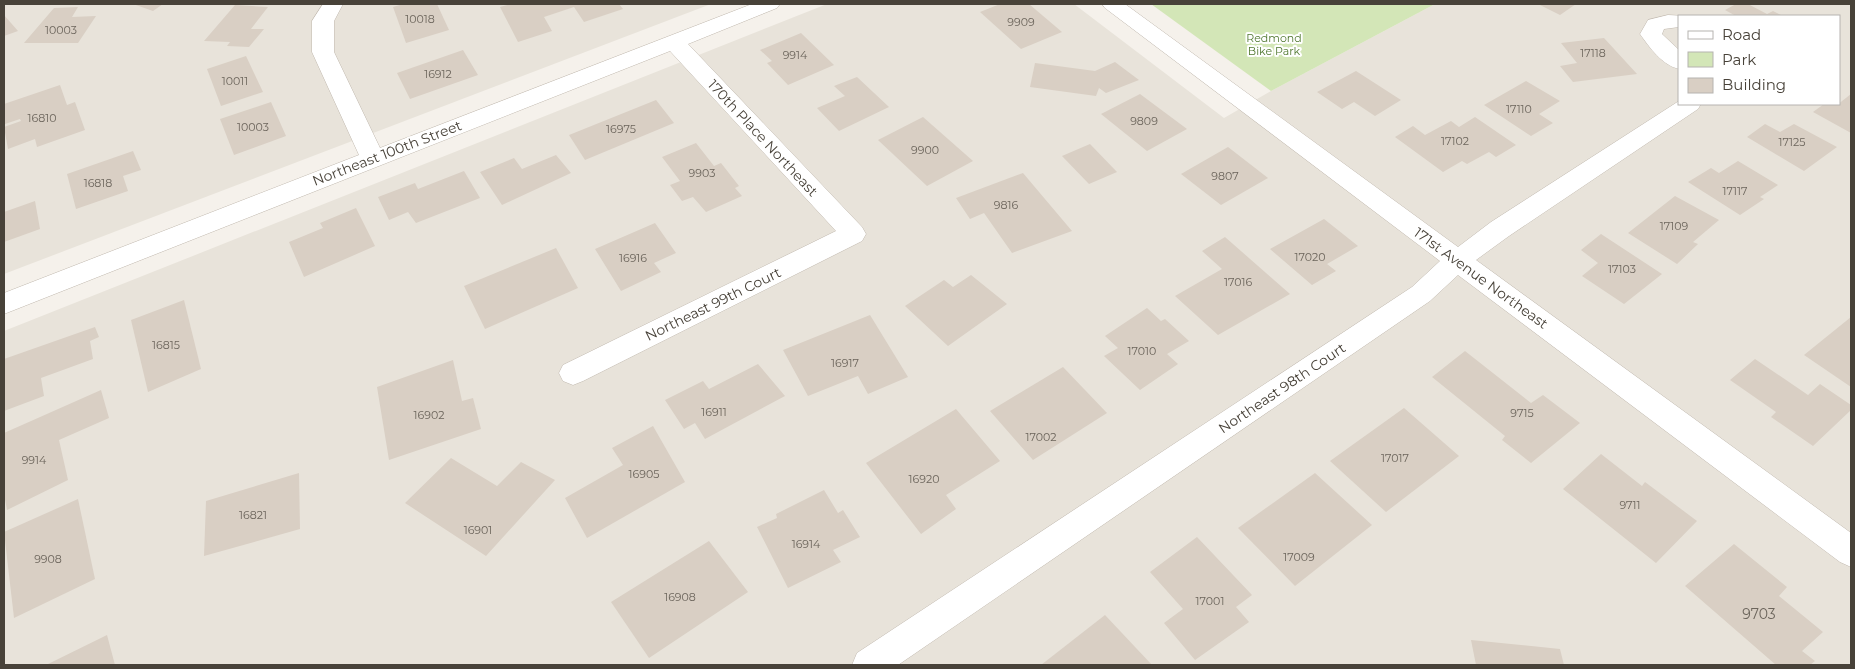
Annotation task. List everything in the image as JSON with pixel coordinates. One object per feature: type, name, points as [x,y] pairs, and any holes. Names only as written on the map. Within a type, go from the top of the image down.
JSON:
[{"type":"street","points":[[333,4],[323,21],[323,52],[373,159]]},
{"type":"street","name":"Northeast 100th Street","points":[[4,304],[770,4]]},
{"type":"street","name":"171st Avenue Northeast","points":[[1112,4],[1851,552]]},
{"type":"street","points":[[1678,21],[1660,22],[1655,25],[1651,34],[1659,45],[1678,61]]},
{"type":"street","name":"170th Place Northeast","points":[[673,41],[852,234]]},
{"type":"street","name":"Northeast 98th Court","points":[[869,665],[1421,294],[1458,260],[1500,229],[1688,105]]},
{"type":"street","name":"Northeast 99th Court","points":[[573,373],[852,234]]},
{"type":"shaded area","points":[[4,4],[711,4],[4,274]]},
{"type":"shaded area","points":[[827,4],[1074,4],[1224,118],[1435,4],[1851,4],[1851,665],[4,665],[4,331]]},
{"type":"green space","name":"Redmond Bike Park","points":[[1151,4],[1435,4],[1271,91]]},
{"type":"building","points":[[133,4],[163,4],[153,11]]},
{"type":"building","points":[[403,4],[437,4],[449,30],[406,43],[393,7]]},
{"type":"building","points":[[511,4],[619,4],[623,9],[584,22],[574,7],[544,17],[552,31],[518,42],[500,7]]},
{"type":"building","points":[[1000,4],[1029,4],[1062,32],[1021,49],[980,12]]},
{"type":"building","points":[[1538,4],[1576,4],[1560,15]]},
{"type":"building","points":[[1736,4],[1748,4],[1767,14],[1773,11],[1781,15],[1734,15],[1725,10]]},
{"type":"building","points":[[235,5],[268,7],[251,29],[264,29],[249,47],[227,46],[230,42],[204,41]]},
{"type":"building","points":[[78,7],[72,17],[96,16],[78,43],[24,43],[54,8]]},
{"type":"building","points":[[4,15],[18,31],[4,36]]},
{"type":"building","points":[[801,33],[834,65],[788,85],[767,63],[772,61],[760,50]]},
{"type":"building","points":[[1604,38],[1637,74],[1573,82],[1560,66],[1577,63],[1561,43]]},
{"type":"building","points":[[463,50],[478,75],[410,99],[397,73]]},
{"type":"building","points":[[246,56],[263,92],[221,106],[207,69]]},
{"type":"building","points":[[1115,62],[1139,80],[1106,93],[1099,88],[1096,96],[1030,87],[1035,63],[1095,71]]},
{"type":"building","points":[[1356,71],[1401,100],[1375,116],[1354,102],[1342,109],[1317,92]]},
{"type":"building","points":[[857,77],[889,107],[839,131],[817,108],[845,96],[834,86]]},
{"type":"building","points":[[1526,81],[1560,101],[1539,114],[1553,123],[1531,136],[1484,105]]},
{"type":"building","points":[[60,85],[67,105],[75,102],[85,130],[37,147],[35,139],[8,149],[4,127],[21,121],[20,119],[5,124],[4,104]]},
{"type":"building","points":[[1140,94],[1187,129],[1147,151],[1101,114]]},
{"type":"building","points":[[1851,94],[1851,133],[1813,112],[1823,105],[1840,105],[1840,103]]},
{"type":"building","points":[[656,100],[674,123],[585,160],[569,135]]},
{"type":"building","points":[[271,102],[286,136],[234,155],[220,119]]},
{"type":"building","points":[[923,117],[973,161],[927,186],[878,140]]},
{"type":"building","points":[[1475,117],[1516,145],[1496,157],[1489,152],[1467,164],[1462,161],[1443,172],[1395,137],[1413,126],[1425,135],[1451,121],[1459,127]]},
{"type":"building","points":[[1765,124],[1780,132],[1794,124],[1837,147],[1804,171],[1747,137]]},
{"type":"building","points":[[696,143],[714,166],[721,163],[739,186],[735,188],[742,196],[706,212],[693,197],[682,201],[670,185],[680,181],[662,157]]},
{"type":"building","points":[[1090,144],[1117,172],[1089,184],[1062,156]]},
{"type":"building","points":[[1228,147],[1268,178],[1221,205],[1181,174]]},
{"type":"building","points":[[133,151],[141,170],[123,176],[128,191],[76,209],[67,174]]},
{"type":"building","points":[[556,155],[571,173],[502,205],[480,172],[514,158],[522,169]]},
{"type":"building","points":[[1738,161],[1778,185],[1760,197],[1764,199],[1740,215],[1688,182],[1711,168],[1719,173]]},
{"type":"building","points":[[464,171],[480,198],[416,223],[408,212],[389,220],[378,197],[415,183],[418,189]]},
{"type":"building","points":[[1023,173],[1072,231],[1012,253],[984,213],[970,219],[956,198]]},
{"type":"building","points":[[1675,196],[1719,220],[1693,242],[1698,244],[1677,264],[1628,233]]},
{"type":"building","points":[[35,201],[40,229],[4,242],[4,212]]},
{"type":"building","points":[[356,208],[375,246],[304,277],[289,242],[323,228],[320,223]]},
{"type":"building","points":[[1324,219],[1358,246],[1327,264],[1336,271],[1312,285],[1270,249]]},
{"type":"building","points":[[655,223],[676,253],[654,263],[661,272],[621,291],[595,249]]},
{"type":"building","points":[[1601,234],[1662,274],[1624,304],[1582,276],[1598,263],[1581,250]]},
{"type":"building","points":[[1225,237],[1290,294],[1218,335],[1175,296],[1222,269],[1202,251]]},
{"type":"building","points":[[556,248],[578,288],[485,329],[464,286]]},
{"type":"building","points":[[971,275],[1007,304],[948,346],[905,306],[944,280],[953,287]]},
{"type":"building","points":[[184,300],[201,369],[148,392],[131,320]]},
{"type":"building","points":[[1147,308],[1161,321],[1165,319],[1189,341],[1167,354],[1178,364],[1140,390],[1104,356],[1118,348],[1105,336]]},
{"type":"building","points":[[870,315],[908,377],[868,394],[858,376],[808,396],[783,350]]},
{"type":"building","points":[[1851,317],[1851,387],[1804,355]]},
{"type":"building","points":[[95,327],[99,337],[90,341],[93,359],[41,378],[44,396],[4,411],[4,359]]},
{"type":"building","points":[[1465,351],[1531,403],[1543,395],[1580,423],[1531,463],[1502,440],[1505,436],[1432,377]]},
{"type":"building","points":[[1755,359],[1808,395],[1820,384],[1851,405],[1851,410],[1813,446],[1771,417],[1776,412],[1730,380]]},
{"type":"building","points":[[453,360],[462,401],[473,398],[481,429],[389,460],[377,387]]},
{"type":"building","points":[[758,364],[785,396],[705,439],[695,423],[684,429],[665,400],[703,381],[709,389]]},
{"type":"building","points":[[1063,367],[1107,413],[1033,460],[990,411]]},
{"type":"building","points":[[101,390],[109,418],[59,440],[68,480],[7,510],[4,494],[4,433]]},
{"type":"building","points":[[1404,408],[1459,456],[1386,512],[1330,461]]},
{"type":"building","points":[[956,409],[1000,461],[946,495],[956,509],[921,534],[866,463]]},
{"type":"building","points":[[653,426],[685,482],[587,538],[565,498],[623,465],[612,448]]},
{"type":"building","points":[[1601,454],[1642,486],[1645,482],[1697,521],[1656,563],[1563,489]]},
{"type":"building","points":[[451,458],[497,486],[521,462],[555,480],[486,556],[405,503]]},
{"type":"building","points":[[299,473],[300,529],[204,556],[206,501]]},
{"type":"building","points":[[1315,473],[1372,525],[1295,586],[1238,528]]},
{"type":"building","points":[[824,490],[838,513],[843,510],[860,537],[833,550],[841,562],[788,588],[757,527],[777,518],[776,514]]},
{"type":"building","points":[[78,499],[95,579],[14,618],[4,532]]},
{"type":"building","points":[[1197,537],[1252,595],[1236,607],[1249,622],[1195,660],[1164,623],[1183,609],[1150,572]]},
{"type":"building","points":[[709,541],[748,592],[649,658],[611,602]]},
{"type":"building","points":[[1734,544],[1787,587],[1779,596],[1823,632],[1802,651],[1815,661],[1810,665],[1776,665],[1685,586]]},
{"type":"building","points":[[1105,615],[1152,665],[1041,665]]},
{"type":"building","points":[[107,635],[115,665],[46,665]]},
{"type":"building","points":[[1471,640],[1560,649],[1564,665],[1476,665]]}]
